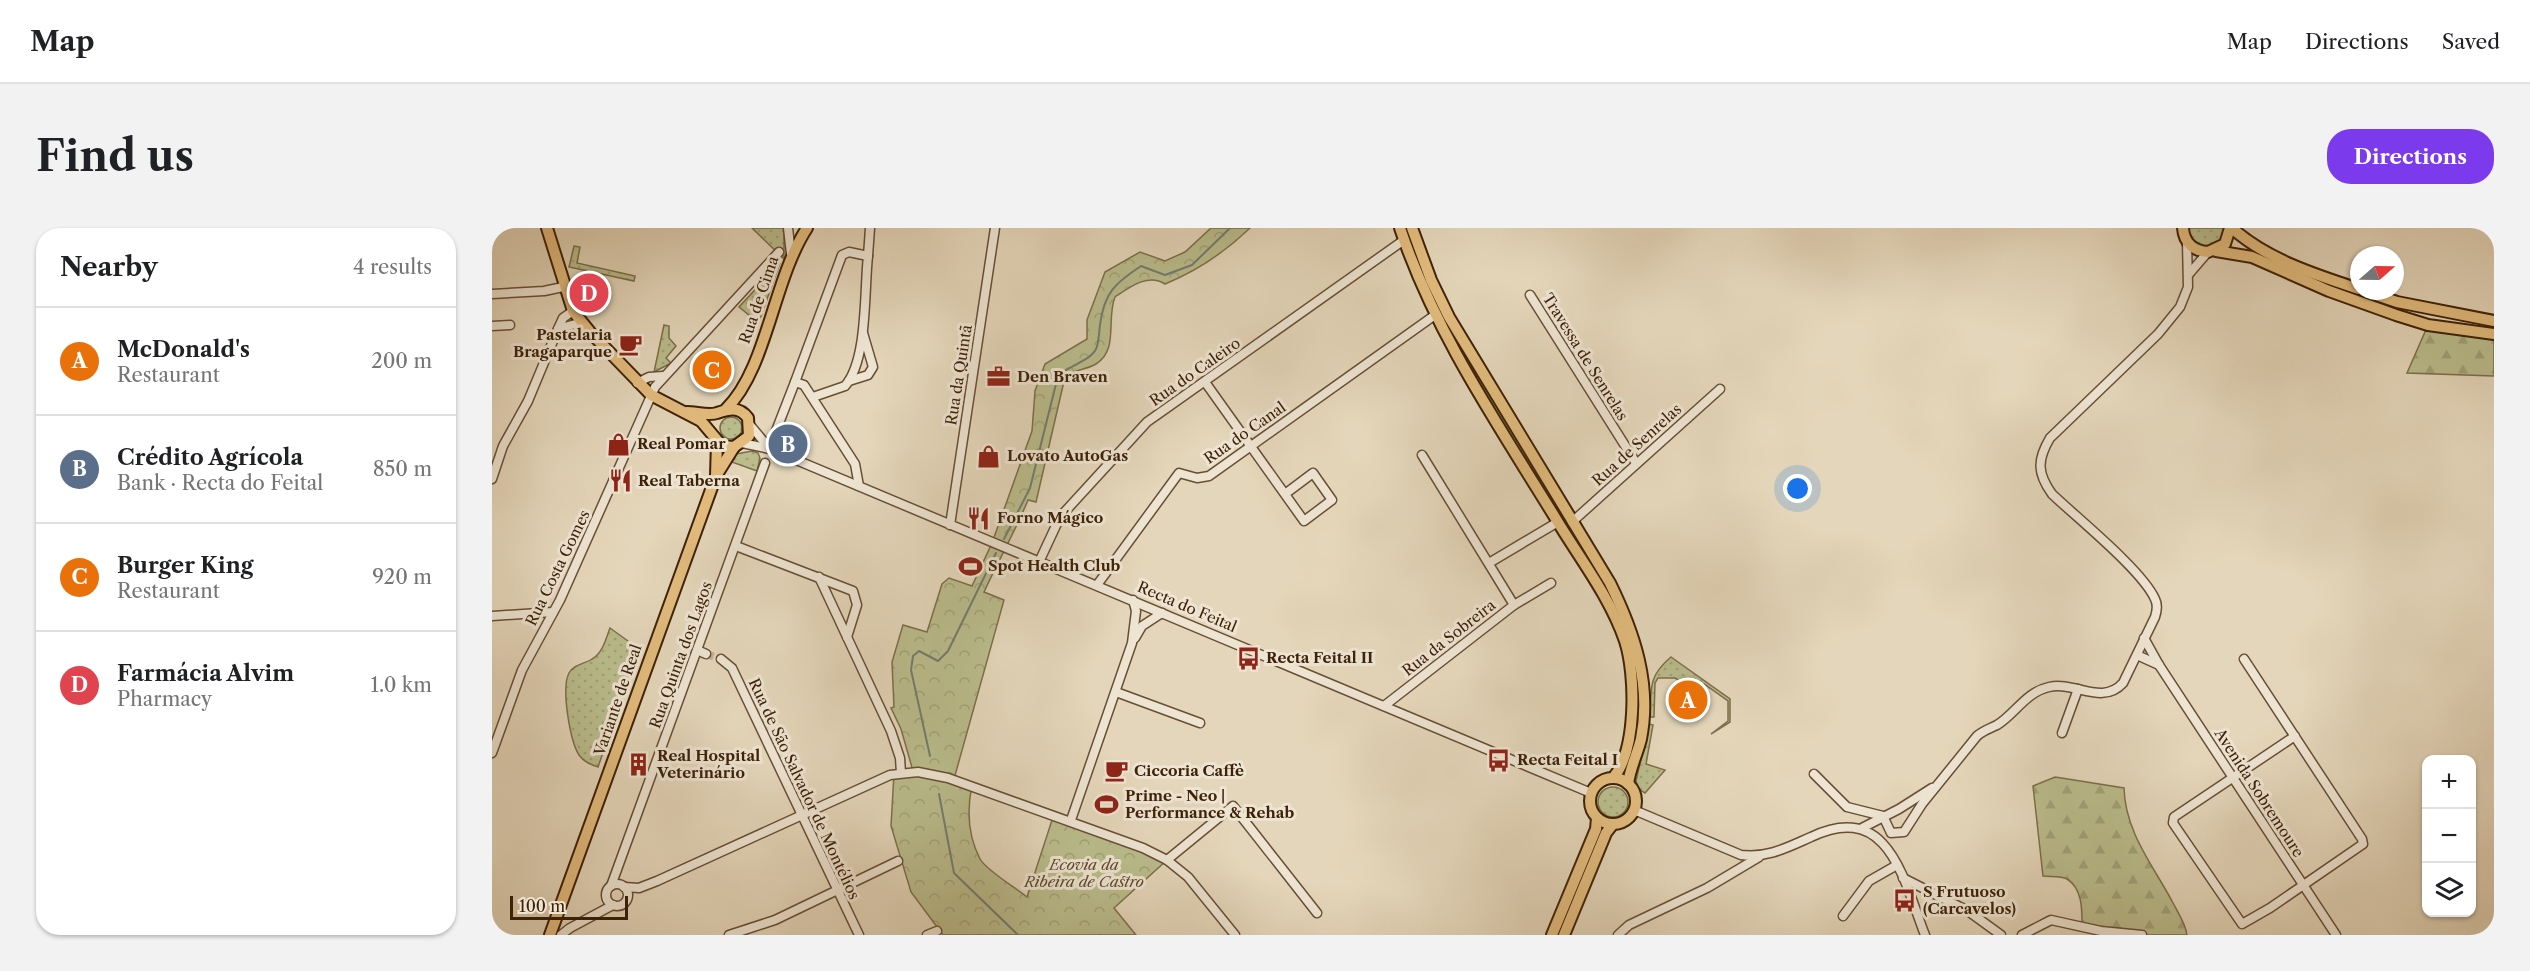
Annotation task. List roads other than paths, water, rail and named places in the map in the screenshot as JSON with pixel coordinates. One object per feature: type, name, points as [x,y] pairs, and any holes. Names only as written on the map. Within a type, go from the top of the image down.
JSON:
[{"type":"main road","name":"Recta do Feital","points":[[546,228],[563,287],[573,311],[582,322],[651,395],[687,412],[714,437],[738,446]]},
{"type":"main road","points":[[1400,228],[1435,315],[1613,610],[1626,644],[1632,686],[1631,724],[1619,771],[1613,778],[1600,782],[1591,793],[1591,806],[1597,818],[1596,828],[1552,935]]},
{"type":"main road","points":[[1412,228],[1431,280],[1449,317],[1610,583],[1629,622],[1641,662],[1643,720],[1629,784],[1635,796],[1634,810],[1626,820],[1613,824],[1606,832],[1564,935]]},
{"type":"main road","points":[[2212,251],[2225,243],[2231,228],[2250,243],[2286,261],[2350,286]]},
{"type":"main road","name":"Rua de Cima","points":[[722,411],[746,384],[791,254],[806,229]]},
{"type":"main road","points":[[2183,233],[2196,250],[2252,257],[2329,291],[2407,319],[2428,325],[2494,334]]},
{"type":"main road","points":[[2391,300],[2494,321]]},
{"type":"main road","name":"Rua de Cima","points":[[746,384],[749,422]]},
{"type":"main road","name":"Recta do Feital","points":[[687,412],[739,410],[749,422]]},
{"type":"main road","points":[[714,437],[712,422],[722,411]]},
{"type":"main road","points":[[738,446],[749,436],[749,422]]},
{"type":"main road","name":"Variante de Real","points":[[714,437],[716,476]]},
{"type":"main road","name":"Variante de Real","points":[[550,935],[716,476],[738,446]]},
{"type":"main road","points":[[1613,778],[1629,784]]},
{"type":"main road","points":[[1597,818],[1613,824]]},
{"type":"street","points":[[788,228],[791,254]]},
{"type":"street","points":[[849,381],[863,332],[870,228]]},
{"type":"street","name":"Rua da Quintã","points":[[950,525],[995,228]]},
{"type":"street","points":[[1883,816],[1891,833],[1904,832],[1922,804],[1977,736],[1987,728],[1996,725],[2040,690],[2060,686],[2104,694],[2111,693],[2123,683],[2137,656],[2157,609],[2155,599],[2138,575],[2052,494],[2043,482],[2039,465],[2042,452],[2050,438],[2169,321],[2185,297],[2189,274],[2183,233]]},
{"type":"street","name":"Rua do Caleiro","points":[[1039,562],[1060,517],[1146,422],[1404,240]]},
{"type":"street","points":[[2189,274],[2212,251]]},
{"type":"street","name":"Rua Costa Gomes","points":[[492,753],[522,670],[597,520],[629,440],[651,395],[663,376],[779,252]]},
{"type":"street","points":[[774,436],[842,255],[849,252],[868,256]]},
{"type":"street","points":[[492,294],[563,287]]},
{"type":"street","name":"Travessa de Senrelas","points":[[1530,295],[1636,463]]},
{"type":"street","points":[[492,479],[503,446],[528,400],[563,318],[573,311]]},
{"type":"street","name":"Rua do Canal","points":[[1097,585],[1179,473],[1197,478],[1209,476],[1435,315]]},
{"type":"street","points":[[558,329],[571,328],[582,322]]},
{"type":"street","points":[[492,326],[510,325]]},
{"type":"street","points":[[813,397],[836,391],[849,381],[868,375],[873,367],[863,332]]},
{"type":"street","points":[[637,382],[649,377],[663,376]]},
{"type":"street","points":[[795,382],[804,385],[813,397],[855,464],[859,486]]},
{"type":"street","points":[[1205,382],[1304,521],[1332,500],[1313,473],[1285,494]]},
{"type":"street","name":"Rua de Senrelas","points":[[1572,522],[1720,389]]},
{"type":"street","name":"Recta do Feital","points":[[749,422],[770,449]]},
{"type":"street","name":"Recta do Feital","points":[[738,446],[770,449],[1591,793]]},
{"type":"street","name":"Rua da Sobreira","points":[[1384,706],[1514,605],[1422,455]]},
{"type":"street","name":"Rua Quinta dos Lagos","points":[[623,858],[701,652],[765,463]]},
{"type":"street","points":[[1489,563],[1558,522]]},
{"type":"street","points":[[736,546],[853,591],[857,605],[847,637]]},
{"type":"street","points":[[819,577],[891,731],[900,758],[901,773]]},
{"type":"street","points":[[1514,605],[1551,584]]},
{"type":"street","points":[[832,604],[842,586]]},
{"type":"street","points":[[1071,820],[1132,643],[1136,611],[1133,600]]},
{"type":"street","points":[[492,616],[553,612]]},
{"type":"street","points":[[1132,643],[1142,626],[1162,613]]},
{"type":"street","name":"Avenida Sobremoure","points":[[2144,638],[2158,665],[2336,935]]},
{"type":"street","points":[[2137,656],[2158,665]]},
{"type":"street","name":"Rua de São Salvador de Montélios","points":[[721,659],[732,668],[859,935]]},
{"type":"street","points":[[2244,659],[2295,736],[2363,844],[2246,924],[2238,922],[2173,823],[2174,816],[2295,736]]},
{"type":"street","points":[[2062,734],[2078,689]]},
{"type":"street","points":[[1116,692],[1200,723]]},
{"type":"street","points":[[611,886],[639,888],[657,882],[865,785],[901,773],[930,772],[1071,820],[1167,860],[1188,878],[1235,935]]},
{"type":"street","points":[[1814,774],[1847,807],[1883,816]]},
{"type":"street","points":[[1862,828],[1941,781]]},
{"type":"street","points":[[1167,860],[1233,806],[1317,913]]},
{"type":"street","points":[[1634,810],[1741,855],[1759,857],[1774,854],[1827,829],[1843,825],[1862,828],[1880,839],[1897,866],[1925,935]]},
{"type":"street","points":[[1618,935],[1629,925],[1707,888],[1759,857]]},
{"type":"street","points":[[623,858],[622,886],[628,896],[625,903]]},
{"type":"street","points":[[613,905],[606,895],[623,858]]},
{"type":"street","points":[[729,935],[775,920],[898,861]]},
{"type":"street","points":[[1844,916],[1869,881],[1897,866]]},
{"type":"street","points":[[1903,878],[1968,911],[2001,935]]},
{"type":"street","points":[[561,935],[578,923],[613,905],[625,903],[657,882]]},
{"type":"street","points":[[2022,935],[2051,920],[2101,931],[2142,935]]},
{"type":"street","points":[[927,935],[937,931]]},
{"type":"waterway","points":[[1004,539],[1030,488],[1058,376],[1089,357],[1096,349],[1104,305],[1112,290],[1141,266],[1165,275],[1192,265],[1230,228]]},
{"type":"waterway","points":[[930,756],[911,670],[913,656],[919,651],[938,661],[948,651],[996,553]]},
{"type":"waterway","points":[[939,794],[954,873],[1018,935]]},
{"type":"tunnel","points":[[706,654],[721,659]]},
{"type":"place","name":"Farmácia Alvim","points":[[589,293]]},
{"type":"place","name":"Pastelaria Bragaparque","points":[[630,344]]},
{"type":"place","name":"Burger King","points":[[712,370]]},
{"type":"place","name":"Den Braven","points":[[999,377]]},
{"type":"place","name":"Real Pomar","points":[[619,444]]},
{"type":"place","name":"Crédito Agrícola","points":[[788,444]]},
{"type":"place","name":"Lovato AutoGas","points":[[989,456]]},
{"type":"place","name":"Real Taberna","points":[[620,481]]},
{"type":"place","name":"Forno Mágico","points":[[979,518]]},
{"type":"place","name":"Spot Health Club","points":[[970,566]]},
{"type":"place","name":"Recta Feital II","points":[[1248,658]]},
{"type":"place","name":"McDonald's","points":[[1688,700]]},
{"type":"place","name":"Recta Feital I","points":[[1499,760]]},
{"type":"place","name":"Real Hospital Veterinário","points":[[639,765]]},
{"type":"place","name":"Ciccoria Caffè","points":[[1116,771]]},
{"type":"place","name":"Prime - Neo | Performance & Rehab","points":[[1107,805]]},
{"type":"place","name":"S Frutuoso (Carcavelos)","points":[[1905,901]]},
{"type":"park label","name":"Ecovia da Ribeira de Castro","points":[[1084,874]]}]
